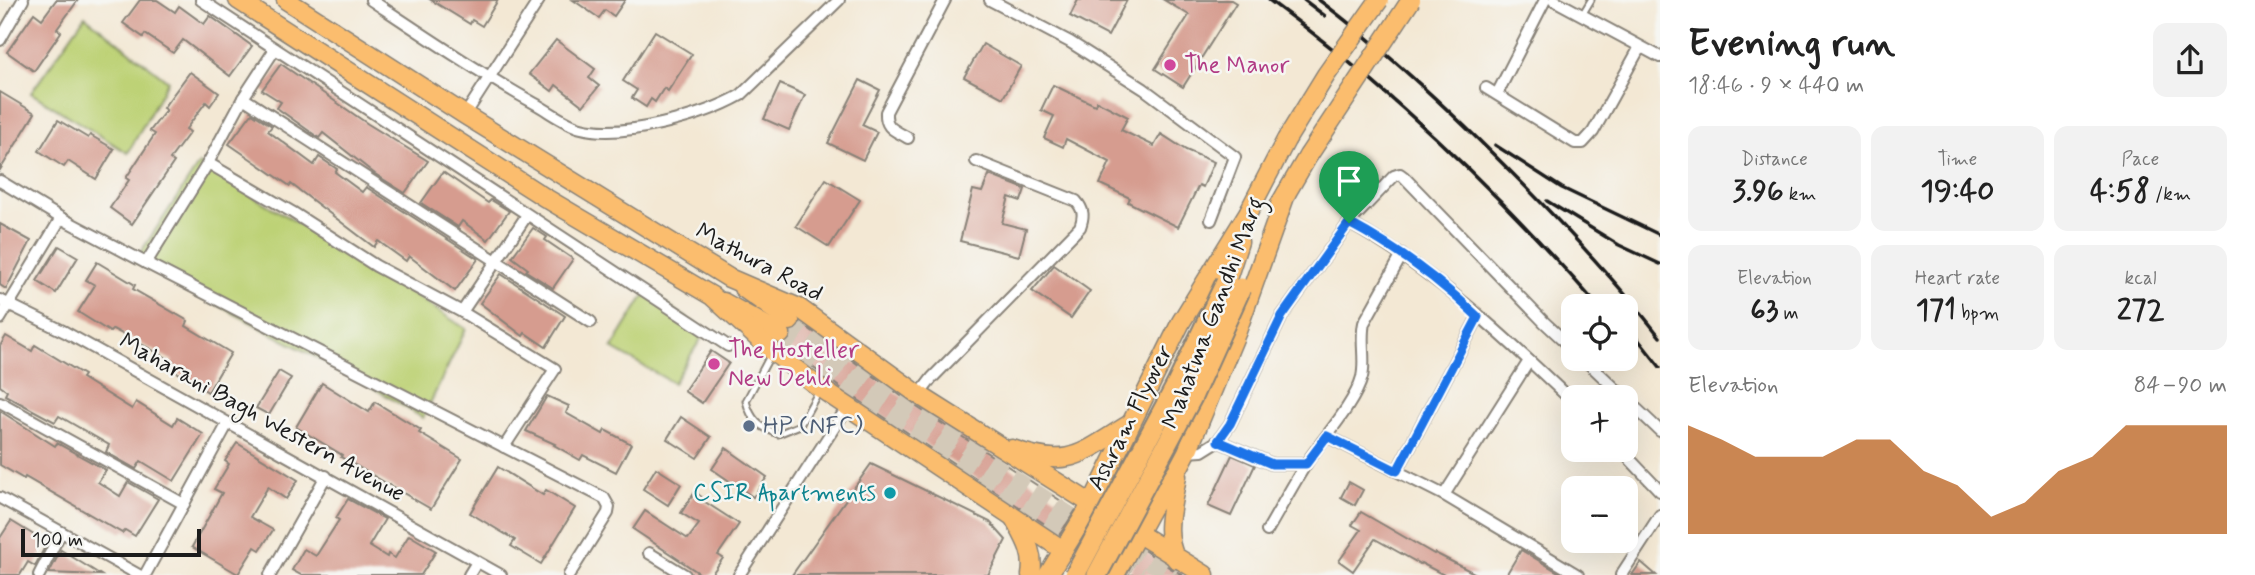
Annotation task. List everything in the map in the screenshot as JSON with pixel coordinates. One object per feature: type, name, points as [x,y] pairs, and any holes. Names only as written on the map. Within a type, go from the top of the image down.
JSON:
[{"type":"highway","name":"Ashram Flyover","points":[[1075,575],[1234,285]]},
{"type":"highway","name":"Ashram Flyover","points":[[1097,575],[1192,397],[1234,285]]},
{"type":"main road","name":"Mathura Road","points":[[238,0],[544,197],[712,296],[772,351],[820,388],[1104,575]]},
{"type":"main road","name":"Mathura Road","points":[[286,0],[465,115],[729,278],[799,308],[919,395],[1205,575]]},
{"type":"main road","points":[[1248,213],[1286,140],[1326,75],[1379,0]]},
{"type":"main road","points":[[1286,194],[1346,96],[1411,0]]},
{"type":"main road","name":"Mahatma Gandhi Marg","points":[[1234,285],[1286,194]]},
{"type":"main road","name":"Mahatma Gandhi Marg","points":[[1115,575],[1151,509],[1187,452],[1237,331],[1286,194]]},
{"type":"main road","name":"Mahatma Gandhi Marg","points":[[1234,285],[1248,213]]},
{"type":"main road","name":"Mahatma Gandhi Marg","points":[[1048,575],[1091,505],[1181,322],[1248,213]]},
{"type":"main road","points":[[712,296],[785,327],[729,278]]},
{"type":"main road","points":[[996,443],[1033,456],[1061,459],[1080,454],[1130,424],[1178,469],[1169,519],[1171,549],[1176,559]]},
{"type":"main road","points":[[1014,518],[1029,543],[1033,564],[1031,575]]},
{"type":"street","points":[[0,40],[23,0]]},
{"type":"street","points":[[201,0],[728,346]]},
{"type":"street","points":[[371,0],[489,79],[578,127],[618,132],[699,113],[724,104],[741,94],[839,0]]},
{"type":"street","points":[[465,115],[539,0]]},
{"type":"street","points":[[908,138],[885,122],[886,112],[945,0]]},
{"type":"street","points":[[990,0],[1070,42],[1144,89],[1235,157],[1211,220]]},
{"type":"street","points":[[1497,94],[1545,0]]},
{"type":"street","points":[[1553,0],[1660,57]]},
{"type":"street","points":[[1486,88],[1576,143],[1583,144],[1593,132],[1640,47]]},
{"type":"street","points":[[146,263],[208,163],[243,98],[275,49]]},
{"type":"street","points":[[243,98],[591,322]]},
{"type":"street","points":[[919,395],[932,378],[1080,227],[1083,217],[1082,208],[1076,201],[976,161]]},
{"type":"street","points":[[208,163],[555,369],[504,447]]},
{"type":"street","points":[[1187,452],[1202,451],[1218,441],[1230,424],[1282,316],[1349,223],[1390,178],[1400,174],[1561,338]]},
{"type":"street","points":[[0,181],[61,218],[146,263],[604,498],[608,513],[569,575]]},
{"type":"street","points":[[462,312],[527,215]]},
{"type":"street","points":[[0,319],[4,302],[61,218]]},
{"type":"street","points":[[1349,223],[1428,273],[1561,391]]},
{"type":"street","points":[[1267,531],[1306,464],[1359,386],[1363,375],[1364,323],[1402,255]]},
{"type":"street","name":"Maharani Bagh Western Avenue","points":[[4,302],[65,332],[501,575]]},
{"type":"street","points":[[1397,471],[1478,317]]},
{"type":"street","points":[[1444,495],[1529,361]]},
{"type":"street","points":[[1597,371],[1660,431]]},
{"type":"street","points":[[0,402],[184,504]]},
{"type":"street","points":[[739,575],[848,407]]},
{"type":"street","points":[[145,575],[228,423]]},
{"type":"street","points":[[1327,436],[1444,495],[1578,575]]},
{"type":"street","points":[[1218,441],[1272,464],[1306,464]]},
{"type":"street","points":[[1632,462],[1660,491]]},
{"type":"street","points":[[270,575],[326,476]]},
{"type":"street","points":[[1,500],[139,575]]},
{"type":"street","points":[[1622,575],[1660,515]]},
{"type":"street","points":[[39,575],[61,532]]},
{"type":"street","points":[[649,553],[685,575]]},
{"type":"street","points":[[469,575],[477,562]]},
{"type":"lane","points":[[1582,15],[1591,0]]},
{"type":"lane","points":[[772,351],[746,401],[750,416],[761,428],[778,434],[800,425],[820,388]]},
{"type":"green space","points":[[85,16],[168,81],[128,153],[31,93]]},
{"type":"green space","points":[[199,164],[375,269],[466,329],[423,418],[367,384],[135,261]]},
{"type":"green space","points":[[647,291],[706,331],[673,383],[612,348]]},
{"type":"building","points":[[56,0],[78,0],[57,29],[61,32],[34,71],[7,52],[34,13],[42,19]]},
{"type":"building","points":[[140,0],[157,0],[175,12],[179,6],[204,24],[210,16],[252,46],[230,76],[183,40],[173,53],[123,23]]},
{"type":"building","points":[[431,0],[498,0],[482,26],[472,20],[470,24]]},
{"type":"building","points":[[573,0],[625,0],[614,16],[605,10],[599,18]]},
{"type":"building","points":[[1078,0],[1127,0],[1108,36],[1070,16]]},
{"type":"building","points":[[1164,0],[1231,0],[1236,3],[1183,87],[1155,69],[1189,15]]},
{"type":"building","points":[[655,31],[692,54],[668,91],[664,88],[655,102],[651,99],[646,107],[632,98],[637,90],[623,81]]},
{"type":"building","points":[[556,40],[595,69],[589,78],[599,86],[583,106],[556,85],[552,91],[529,74]]},
{"type":"building","points":[[983,44],[1021,66],[1003,98],[964,77]]},
{"type":"building","points":[[281,64],[368,124],[428,161],[405,193],[375,174],[323,133],[319,138],[277,108],[281,102],[262,90]]},
{"type":"building","points":[[190,72],[219,93],[210,106],[206,102],[186,129],[190,132],[170,159],[174,162],[132,224],[110,208],[155,134],[150,131],[166,110],[163,108]]},
{"type":"building","points":[[860,80],[880,90],[862,125],[877,132],[863,160],[828,143]]},
{"type":"building","points":[[780,84],[805,95],[789,130],[764,119]]},
{"type":"building","points":[[1053,85],[1095,105],[1097,101],[1128,117],[1121,130],[1154,146],[1161,134],[1186,150],[1214,162],[1203,187],[1199,185],[1178,227],[1128,202],[1130,198],[1100,184],[1110,162],[1066,139],[1063,147],[1044,138],[1054,116],[1041,110]]},
{"type":"building","points":[[0,92],[35,113],[0,170]]},
{"type":"building","points":[[252,113],[272,126],[268,131],[314,165],[319,157],[362,192],[366,187],[478,259],[455,291],[409,256],[406,261],[378,241],[374,247],[291,184],[290,186],[229,144]]},
{"type":"building","points":[[58,120],[88,138],[90,135],[114,149],[96,179],[68,161],[64,167],[39,151]]},
{"type":"building","points":[[443,172],[488,203],[491,200],[509,211],[488,240],[462,221],[458,227],[421,203]]},
{"type":"building","points":[[989,175],[1025,189],[1021,201],[1009,197],[1002,223],[1026,229],[1019,256],[960,241],[973,190],[982,192]]},
{"type":"building","points":[[826,179],[860,200],[829,247],[796,226]]},
{"type":"building","points":[[0,224],[31,241],[6,289],[0,285]]},
{"type":"building","points":[[533,228],[547,237],[545,240],[573,259],[553,288],[526,271],[528,269],[512,257]]},
{"type":"building","points":[[59,246],[78,257],[56,293],[37,281]]},
{"type":"building","points":[[97,262],[135,285],[133,289],[188,321],[186,326],[231,353],[208,392],[169,367],[173,361],[113,329],[110,332],[78,312],[95,285],[86,280]]},
{"type":"building","points":[[1054,265],[1090,291],[1071,318],[1032,291]]},
{"type":"building","points":[[501,274],[565,316],[546,347],[525,333],[523,336],[480,303]]},
{"type":"building","points":[[801,323],[912,404],[1075,510],[1060,534],[842,389],[783,345],[791,340],[792,332],[799,328]]},
{"type":"building","points":[[6,336],[32,351],[35,345],[132,409],[136,402],[173,425],[177,418],[203,434],[174,481],[141,461],[136,469],[106,452],[109,445],[59,416],[55,422],[5,395],[7,391],[0,386],[0,346]]},
{"type":"building","points":[[711,351],[729,363],[702,403],[684,391]]},
{"type":"building","points":[[279,371],[291,378],[269,415],[256,408]]},
{"type":"building","points":[[322,383],[369,412],[375,402],[462,459],[431,509],[341,457],[342,455],[296,427]]},
{"type":"building","points":[[547,396],[569,406],[566,413],[603,434],[605,430],[631,444],[616,472],[583,455],[580,460],[555,444],[526,431]]},
{"type":"building","points":[[0,411],[55,446],[57,443],[106,470],[98,482],[120,496],[128,482],[158,499],[135,536],[125,530],[122,533],[0,465]]},
{"type":"building","points":[[681,417],[711,437],[697,458],[667,439]]},
{"type":"building","points":[[237,443],[298,480],[286,499],[268,487],[250,517],[273,530],[260,550],[255,547],[238,574],[192,547],[222,493],[214,489],[229,464],[225,461]]},
{"type":"building","points":[[726,448],[767,477],[753,497],[712,469]]},
{"type":"building","points":[[1232,455],[1255,465],[1231,516],[1208,506]]},
{"type":"building","name":"CSIR Apartments","points":[[871,464],[990,522],[1006,540],[988,575],[792,575]]},
{"type":"building","points":[[498,467],[543,495],[546,490],[575,508],[541,564],[511,546],[515,540],[470,513]]},
{"type":"building","points":[[656,468],[681,484],[668,505],[643,489]]},
{"type":"building","points":[[1349,482],[1363,490],[1355,505],[1341,497]]},
{"type":"building","points":[[695,492],[702,500],[739,524],[718,555],[723,558],[711,575],[702,575],[633,529],[645,511],[688,539],[699,524],[681,513]]},
{"type":"building","points":[[348,499],[385,519],[369,546],[387,557],[388,554],[395,558],[409,535],[436,551],[421,575],[301,575],[292,570],[304,549],[316,556],[339,520],[336,518]]},
{"type":"building","points":[[1361,512],[1434,554],[1478,575],[1444,575],[1375,539],[1353,571],[1339,561],[1361,530],[1352,525]]},
{"type":"building","points":[[11,521],[47,543],[35,566],[28,562],[20,575],[0,575],[0,538]]},
{"type":"building","points":[[1142,549],[1170,568],[1183,575],[1128,575]]},
{"type":"building","points":[[61,550],[101,575],[49,573]]},
{"type":"building","points":[[1521,550],[1563,575],[1506,575]]},
{"type":"building","points":[[1641,562],[1656,575],[1632,575]]},
{"type":"tunnel","points":[[790,321],[890,397],[1076,520],[1175,575]]},
{"type":"tunnel","points":[[781,334],[879,408],[1067,533],[1141,575]]},
{"type":"railway","points":[[1269,0],[1401,106],[1483,183],[1587,294]]},
{"type":"railway","points":[[1304,0],[1325,16]]},
{"type":"railway","points":[[1319,0],[1398,64],[1497,158],[1593,258],[1660,337]]},
{"type":"railway","points":[[1495,145],[1562,188],[1660,235]]},
{"type":"railway","points":[[1547,201],[1619,245],[1660,264]]},
{"type":"railway","points":[[1638,339],[1660,367]]},
{"type":"place","name":"The Manor","points":[[1170,65]]},
{"type":"place","name":"The Hosteller New Dehli","points":[[714,364]]},
{"type":"place","name":"HP (NFC)","points":[[749,426]]},
{"type":"place","name":"CSIR Apartments","points":[[890,493]]},
{"type":"route","points":[[1349,223],[1376,237],[1428,273],[1478,317],[1397,471],[1327,436],[1306,464],[1272,464],[1218,441],[1230,424],[1282,316],[1349,223]]}]
